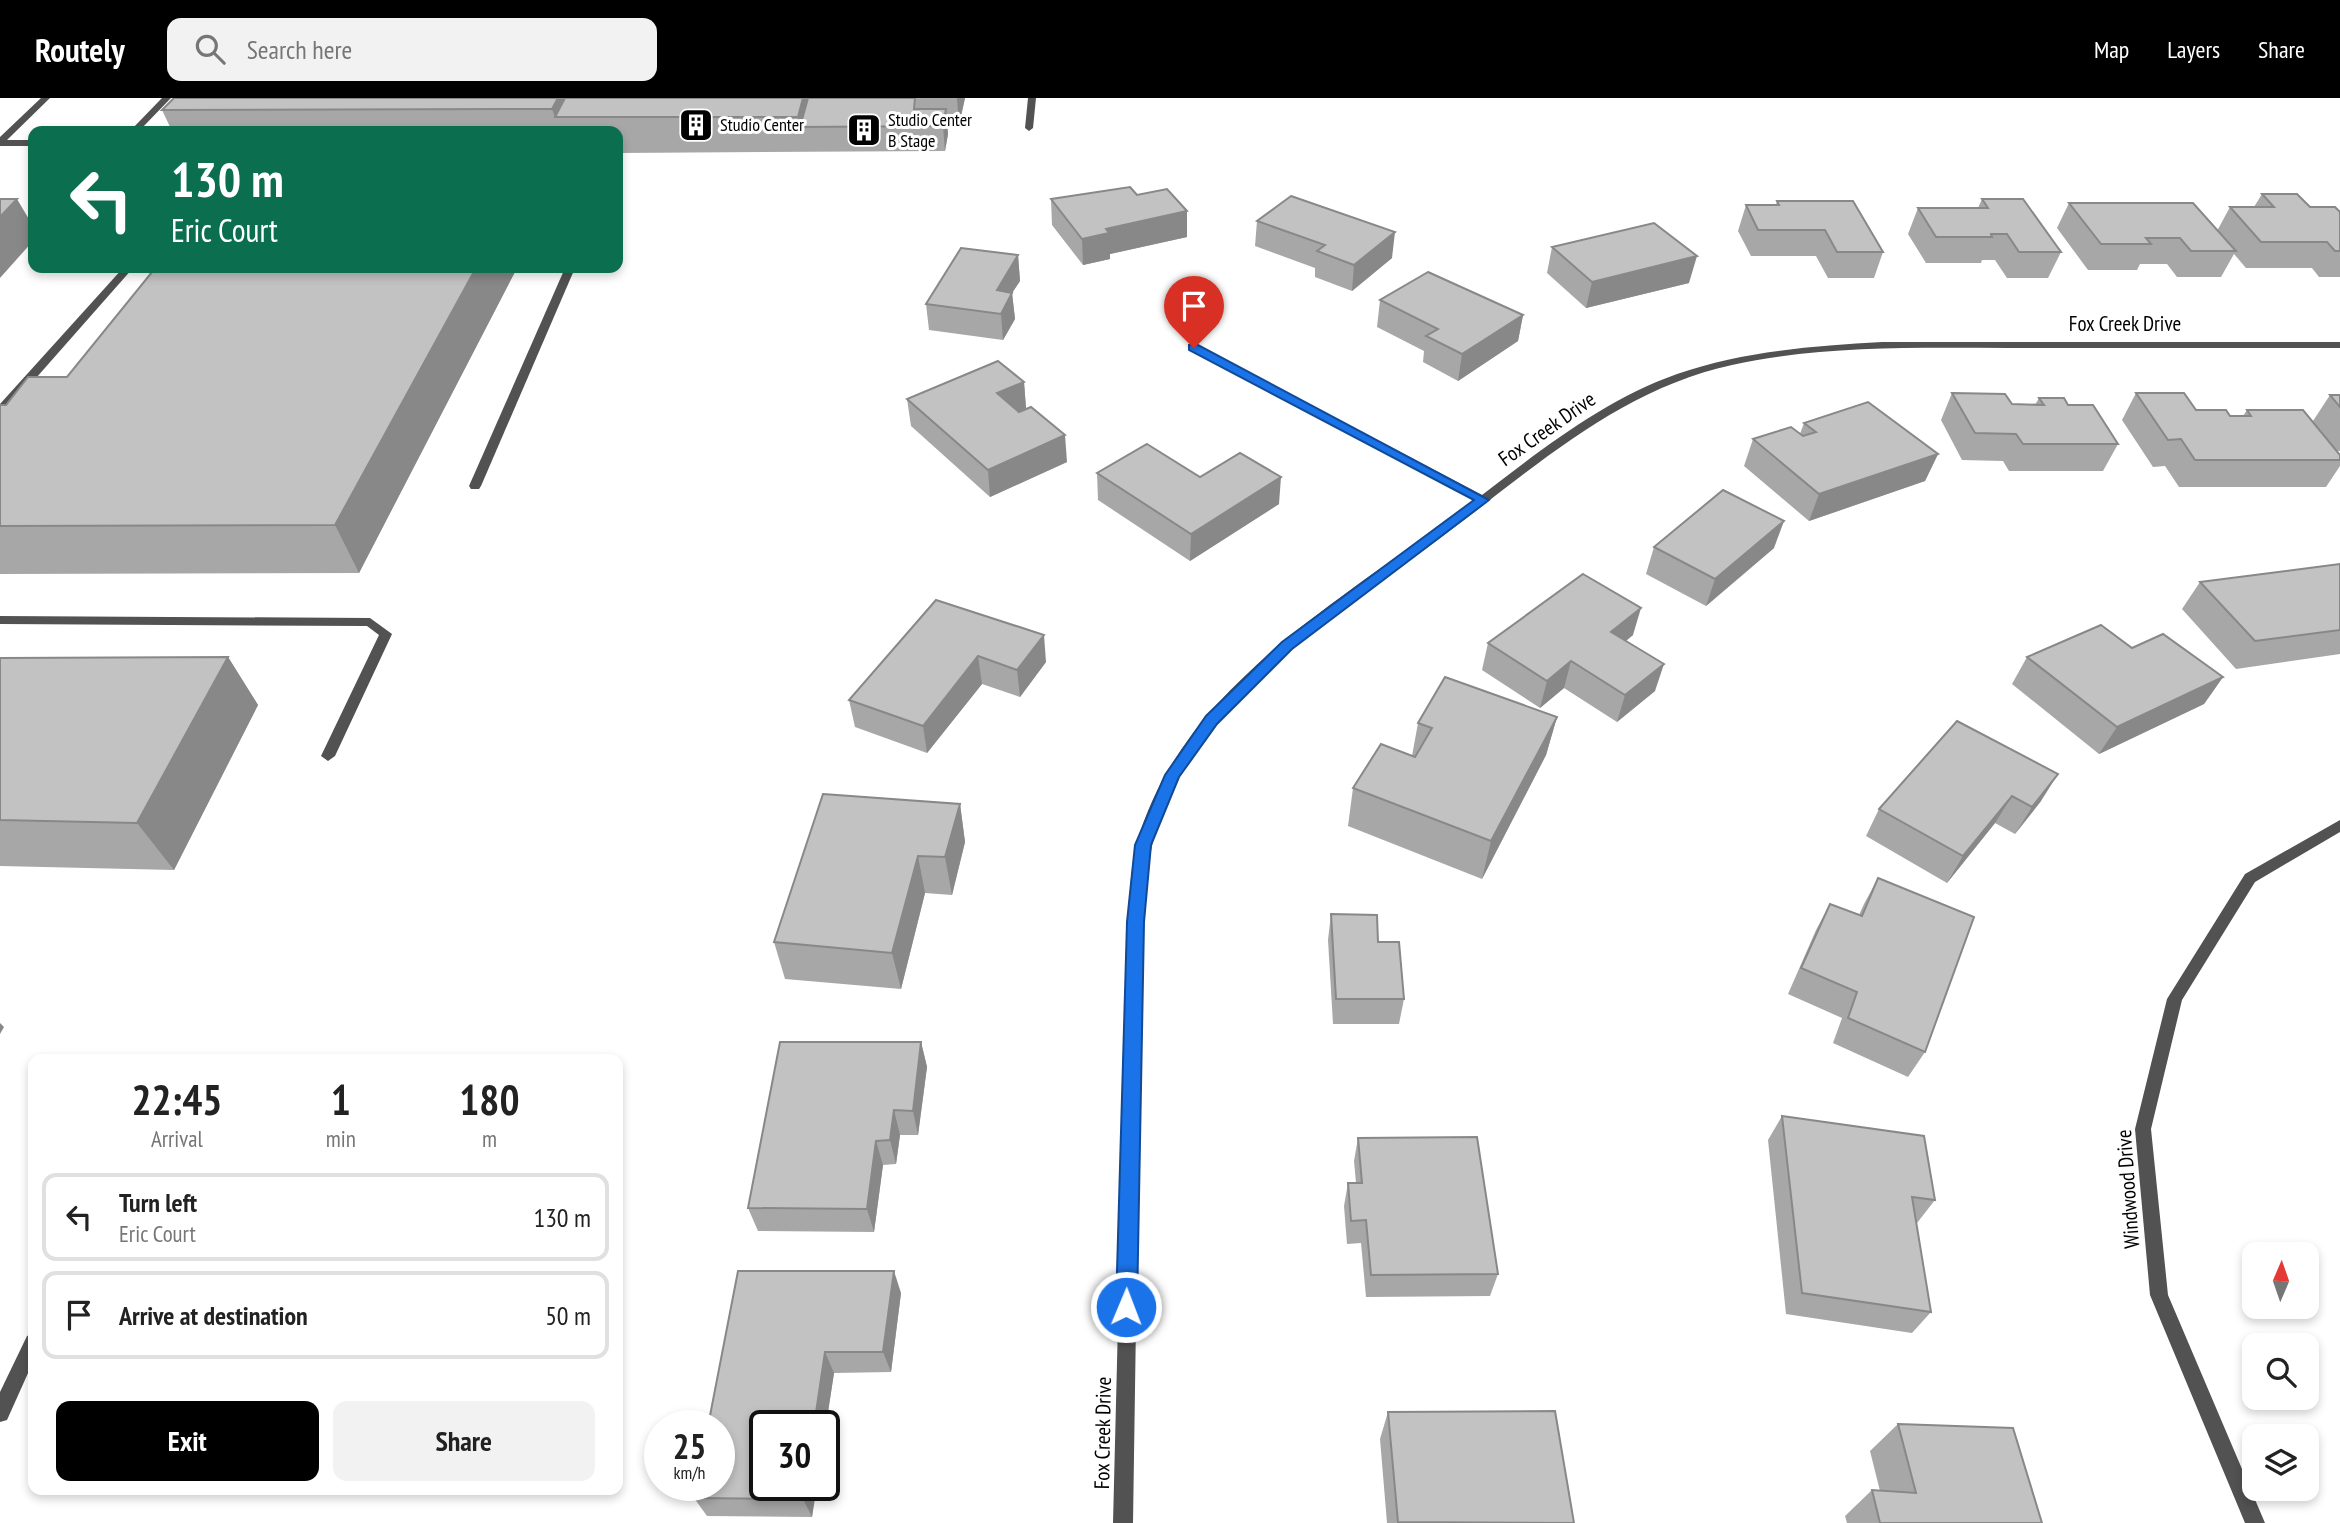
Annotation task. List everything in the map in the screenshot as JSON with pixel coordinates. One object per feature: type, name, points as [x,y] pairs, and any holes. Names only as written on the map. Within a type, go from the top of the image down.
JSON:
[{"type":"street","points":[[0,142],[46,98]]},
{"type":"street","points":[[139,126],[167,98]]},
{"type":"street","points":[[1028,128],[1032,98]]},
{"type":"street","points":[[0,142],[28,143]]},
{"type":"street","points":[[0,409],[124,273]]},
{"type":"street","points":[[475,486],[568,273]]},
{"type":"street","name":"Fox Creek Drive","points":[[1123,1523],[1135,950],[1143,845],[1172,775],[1211,720],[1287,645],[1483,500],[1628,400],[1679,376],[1742,360],[1811,349],[1882,345],[2340,345]]},
{"type":"street","points":[[1194,348],[1483,500]]},
{"type":"street","points":[[0,620],[370,622],[386,634],[328,756]]},
{"type":"street","name":"Windwood Drive","points":[[2255,1523],[2159,1294],[2143,1129],[2175,999],[2250,878],[2340,825]]},
{"type":"street","points":[[0,1413],[28,1353]]},
{"type":"building","points":[[174,98],[558,98],[552,109],[162,110]]},
{"type":"building","points":[[565,98],[803,98],[798,117],[555,117]]},
{"type":"building","points":[[808,98],[915,98],[914,109],[946,109],[943,126],[800,127]]},
{"type":"building","points":[[1130,187],[1137,195],[1167,189],[1187,211],[1106,229],[1109,233],[1082,239],[1051,199]]},
{"type":"building","points":[[2262,194],[2297,194],[2310,207],[2335,207],[2340,212],[2340,251],[2335,251],[2327,242],[2261,242],[2230,207],[2274,207]]},
{"type":"building","points":[[1291,196],[1395,232],[1354,265],[1317,251],[1325,245],[1257,221]]},
{"type":"building","points":[[0,199],[17,199],[0,217]]},
{"type":"building","points":[[1982,199],[2023,199],[2061,252],[2019,252],[2007,234],[1991,234],[1992,237],[1936,237],[1918,208],[1988,208]]},
{"type":"building","points":[[1777,201],[1853,201],[1883,252],[1837,252],[1825,230],[1758,230],[1746,205],[1779,205]]},
{"type":"building","points":[[2069,203],[2193,203],[2236,251],[2191,251],[2180,238],[2146,238],[2151,244],[2101,244]]},
{"type":"building","points":[[1654,223],[1697,256],[1592,282],[1552,247]]},
{"type":"building","points":[[961,248],[1018,255],[997,290],[1012,293],[1001,314],[926,304]]},
{"type":"building","points":[[1428,272],[1523,315],[1462,354],[1426,336],[1438,329],[1380,300]]},
{"type":"building","points":[[151,273],[473,273],[335,525],[0,526],[0,405],[6,405],[28,377],[67,377]]},
{"type":"building","points":[[998,361],[1024,382],[997,393],[1019,412],[1031,407],[1065,435],[988,470],[907,399]]},
{"type":"building","points":[[1952,393],[2005,394],[2012,404],[2044,405],[2039,398],[2064,398],[2068,405],[2093,405],[2118,444],[2023,444],[2016,434],[1975,433]]},
{"type":"building","points":[[2136,393],[2184,393],[2196,410],[2226,410],[2230,416],[2251,416],[2247,410],[2303,410],[2340,455],[2340,460],[2195,460],[2181,439],[2168,440]]},
{"type":"building","points":[[2330,395],[2340,395],[2340,407]]},
{"type":"building","points":[[1868,402],[1938,454],[1819,494],[1753,439],[1791,427],[1803,436],[1816,432],[1804,423]]},
{"type":"building","points":[[1147,444],[1200,477],[1240,453],[1281,477],[1191,534],[1097,473]]},
{"type":"building","points":[[1723,490],[1784,521],[1715,579],[1654,547]]},
{"type":"building","points":[[2340,564],[2340,630],[2255,641],[2200,582]]},
{"type":"building","points":[[1583,574],[1641,608],[1611,632],[1664,664],[1625,695],[1571,661],[1547,681],[1488,643]]},
{"type":"building","points":[[936,600],[1044,635],[1017,670],[978,656],[923,726],[849,700]]},
{"type":"building","points":[[2101,625],[2132,648],[2163,634],[2223,677],[2117,727],[2027,657]]},
{"type":"building","points":[[228,657],[137,823],[0,820],[0,658]]},
{"type":"building","points":[[1445,677],[1557,717],[1491,841],[1353,788],[1381,744],[1415,757],[1432,728],[1418,723]]},
{"type":"building","points":[[1957,721],[2058,774],[2032,807],[2012,796],[1963,856],[1879,809]]},
{"type":"building","points":[[823,794],[960,804],[945,857],[918,856],[892,953],[774,942]]},
{"type":"building","points":[[1878,878],[1974,917],[1925,1052],[1848,1018],[1857,992],[1801,968],[1830,904],[1862,916]]},
{"type":"building","points":[[1331,914],[1377,915],[1378,942],[1399,942],[1404,999],[1336,999]]},
{"type":"building","points":[[780,1042],[921,1042],[913,1111],[894,1110],[890,1140],[876,1141],[867,1209],[748,1208]]},
{"type":"building","points":[[1782,1116],[1924,1136],[1935,1200],[1912,1197],[1931,1312],[1802,1293]]},
{"type":"building","points":[[1477,1137],[1498,1274],[1371,1275],[1366,1220],[1351,1221],[1348,1183],[1362,1183],[1358,1138]]},
{"type":"building","points":[[738,1271],[894,1271],[883,1352],[825,1352],[816,1410],[749,1410],[749,1499],[735,1498],[735,1410],[711,1410]]},
{"type":"building","points":[[1555,1411],[1574,1523],[1398,1522],[1388,1412]]},
{"type":"building","points":[[1898,1424],[2013,1428],[2042,1523],[1880,1523],[1872,1490],[1916,1493]]},
{"type":"place","name":"Studio Center","points":[[696,125]]},
{"type":"place","name":"Studio Center B Stage","points":[[864,130]]},
{"type":"route","points":[[1126,1307],[1135,922],[1143,845],[1172,775],[1211,720],[1287,645],[1483,500],[1194,348]]}]
